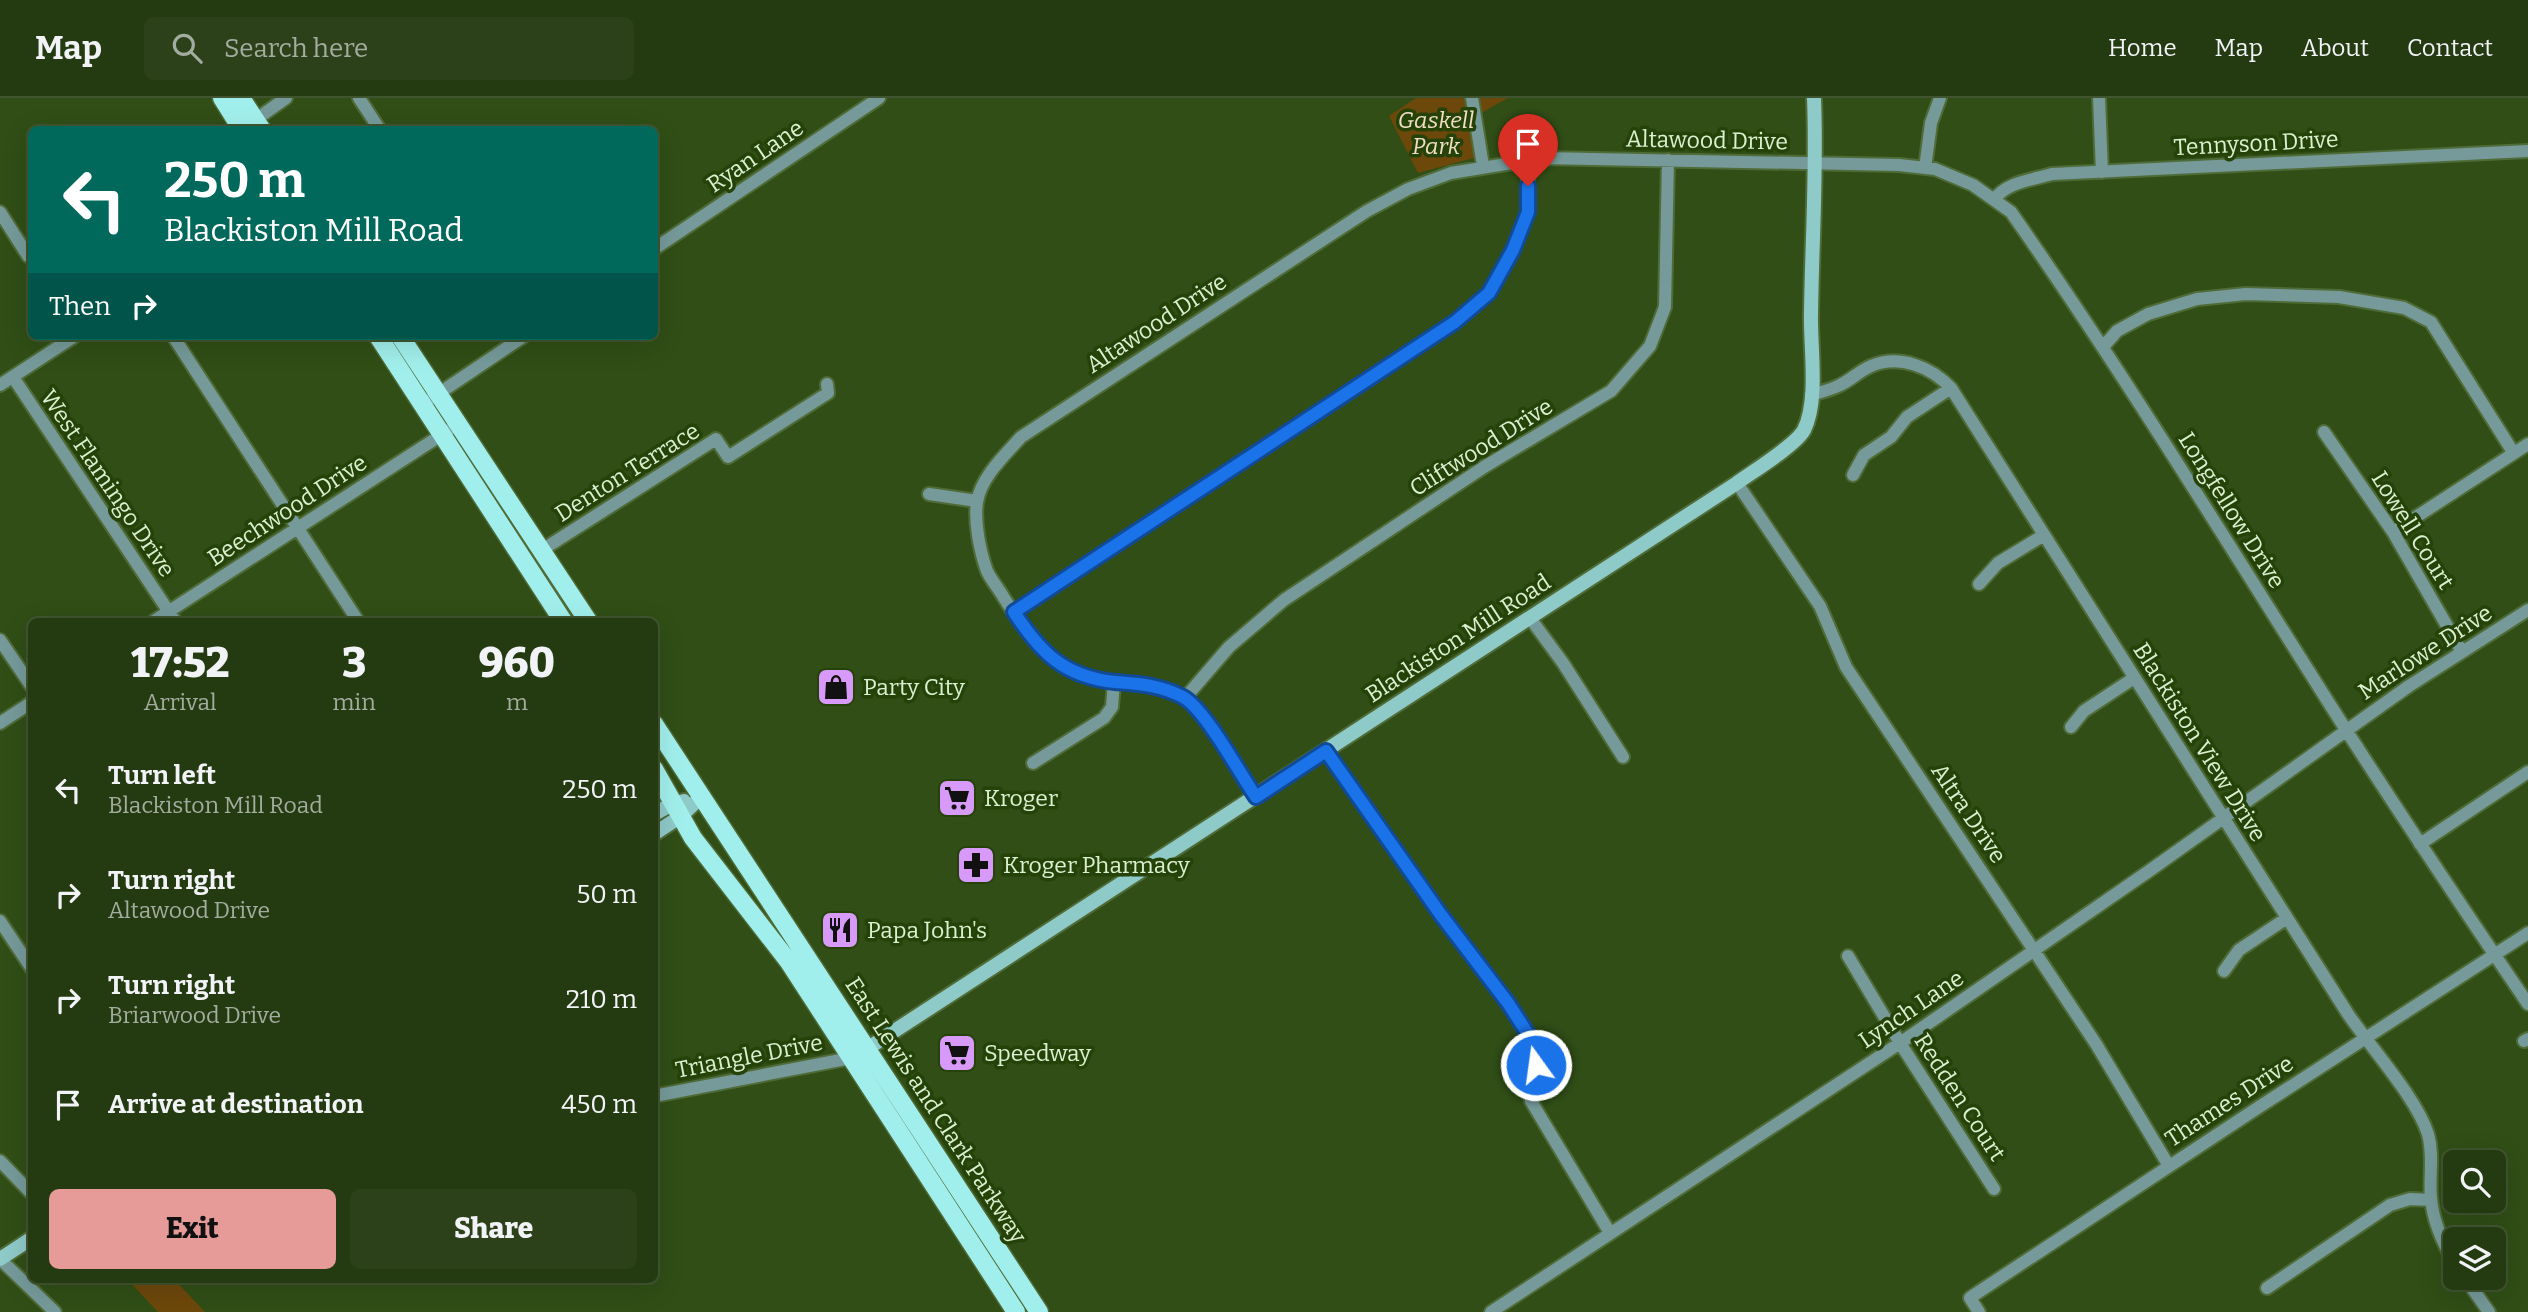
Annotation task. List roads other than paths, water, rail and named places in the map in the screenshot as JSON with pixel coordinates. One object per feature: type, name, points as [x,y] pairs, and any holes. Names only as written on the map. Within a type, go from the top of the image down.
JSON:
[{"type":"main road","points":[[222,98],[249,126]]},
{"type":"main road","points":[[240,98],[250,126]]},
{"type":"main road","name":"Blackiston Mill Road","points":[[851,1058],[868,1050],[1737,483],[1800,435],[1808,418],[1811,395],[1816,163],[1814,98]]},
{"type":"main road","points":[[381,340],[430,399],[542,550],[586,618]]},
{"type":"main road","points":[[402,340],[430,399]]},
{"type":"main road","points":[[451,430],[561,618]]},
{"type":"main road","name":"East Lewis and Clark Parkway","points":[[658,730],[1039,1312]]},
{"type":"main road","name":"East Lewis and Clark Parkway","points":[[658,776],[693,838],[789,962],[1016,1312]]},
{"type":"main road","points":[[658,830],[678,810],[702,796]]},
{"type":"main road","points":[[658,813],[678,810]]},
{"type":"main road","points":[[0,1259],[28,1241]]},
{"type":"street","points":[[251,126],[286,98]]},
{"type":"street","points":[[359,98],[377,126]]},
{"type":"street","name":"Ryan Lane","points":[[658,246],[879,98]]},
{"type":"street","points":[[1472,98],[1483,166]]},
{"type":"street","points":[[1925,168],[1931,123],[1940,98]]},
{"type":"street","points":[[2099,98],[2102,172]]},
{"type":"street","name":"Tennyson Drive","points":[[1994,200],[2000,191],[2012,185],[2052,174],[2528,151]]},
{"type":"street","name":"Altawood Drive","points":[[1256,797],[1203,716],[1185,698],[1152,684],[1114,682],[1078,674],[1044,653],[1032,639],[987,570],[979,535],[977,501],[989,473],[1021,437],[1367,211],[1408,189],[1451,173],[1528,160],[1582,158],[1816,163]]},
{"type":"street","points":[[1014,612],[1455,322],[1489,293],[1513,250],[1528,212],[1528,160]]},
{"type":"street","name":"Cliftwood Drive","points":[[1185,698],[1229,647],[1284,600],[1484,467],[1611,391],[1650,346],[1665,307],[1668,160]]},
{"type":"street","name":"Longfellow Drive","points":[[1816,163],[1935,169],[1973,186],[2011,212],[2172,453],[2420,844],[2528,1004]]},
{"type":"street","points":[[0,212],[28,256]]},
{"type":"street","points":[[2102,347],[2117,331],[2148,314],[2197,299],[2246,294],[2339,297],[2404,308],[2431,322],[2513,452]]},
{"type":"street","points":[[0,385],[69,340]]},
{"type":"street","points":[[176,340],[356,618]]},
{"type":"street","points":[[430,399],[518,340]]},
{"type":"street","name":"Blackiston View Drive","points":[[1811,395],[1838,386],[1872,366],[1896,361],[1923,366],[1938,374],[1951,388],[2365,1039],[2417,1108],[2428,1135],[2431,1200],[2443,1239]]},
{"type":"street","name":"West Flamingo Drive","points":[[13,377],[172,617]]},
{"type":"street","name":"Denton Terrace","points":[[542,550],[716,439],[728,457],[828,393],[827,384]]},
{"type":"street","points":[[1853,475],[1864,455],[1891,437],[1907,417],[1951,388]]},
{"type":"street","name":"Beechwood Drive","points":[[172,617],[297,528],[451,430]]},
{"type":"street","name":"Lowell Court","points":[[2324,432],[2393,532],[2462,652]]},
{"type":"street","points":[[2393,532],[2528,444]]},
{"type":"street","name":"Altra Drive","points":[[1737,483],[1820,606],[1846,667],[2096,1044],[2169,1166]]},
{"type":"street","points":[[929,494],[977,501]]},
{"type":"street","points":[[1979,584],[1998,563],[2044,535]]},
{"type":"street","name":"Marlowe Drive","points":[[2347,730],[2409,686],[2528,610]]},
{"type":"street","points":[[1530,618],[1563,663],[1623,757]]},
{"type":"street","points":[[0,640],[28,681]]},
{"type":"street","points":[[2071,726],[2084,711],[2134,678]]},
{"type":"street","points":[[1033,762],[1104,718],[1112,707],[1114,682]]},
{"type":"street","points":[[0,723],[28,705]]},
{"type":"street","name":"Lynch Lane","points":[[1491,1312],[1900,1043],[2347,730]]},
{"type":"street","points":[[1326,751],[1441,915],[1508,1003],[1539,1051],[1529,1080],[1531,1101],[1610,1233]]},
{"type":"street","points":[[2420,844],[2528,772]]},
{"type":"street","points":[[2224,971],[2239,950],[2287,918]]},
{"type":"street","points":[[0,921],[28,963]]},
{"type":"street","name":"Thames Drive","points":[[1979,1312],[1970,1298],[2528,933]]},
{"type":"street","name":"Redden Court","points":[[1848,956],[1900,1043],[1994,1189]]},
{"type":"street","name":"Triangle Drive","points":[[658,1095],[851,1058]]},
{"type":"street","points":[[0,1161],[28,1191]]},
{"type":"street","points":[[2267,1288],[2390,1205],[2410,1199],[2431,1200]]},
{"type":"street","points":[[0,1259],[55,1312]]},
{"type":"street","points":[[2473,1290],[2489,1312]]},
{"type":"place","name":"Party City","points":[[836,687]]},
{"type":"place","name":"Kroger","points":[[957,798]]},
{"type":"place","name":"Kroger Pharmacy","points":[[976,865]]},
{"type":"place","name":"Papa John's","points":[[840,930]]},
{"type":"place","name":"Speedway","points":[[957,1053]]},
{"type":"park label","name":"Gaskell Park","points":[[1436,133]]}]
